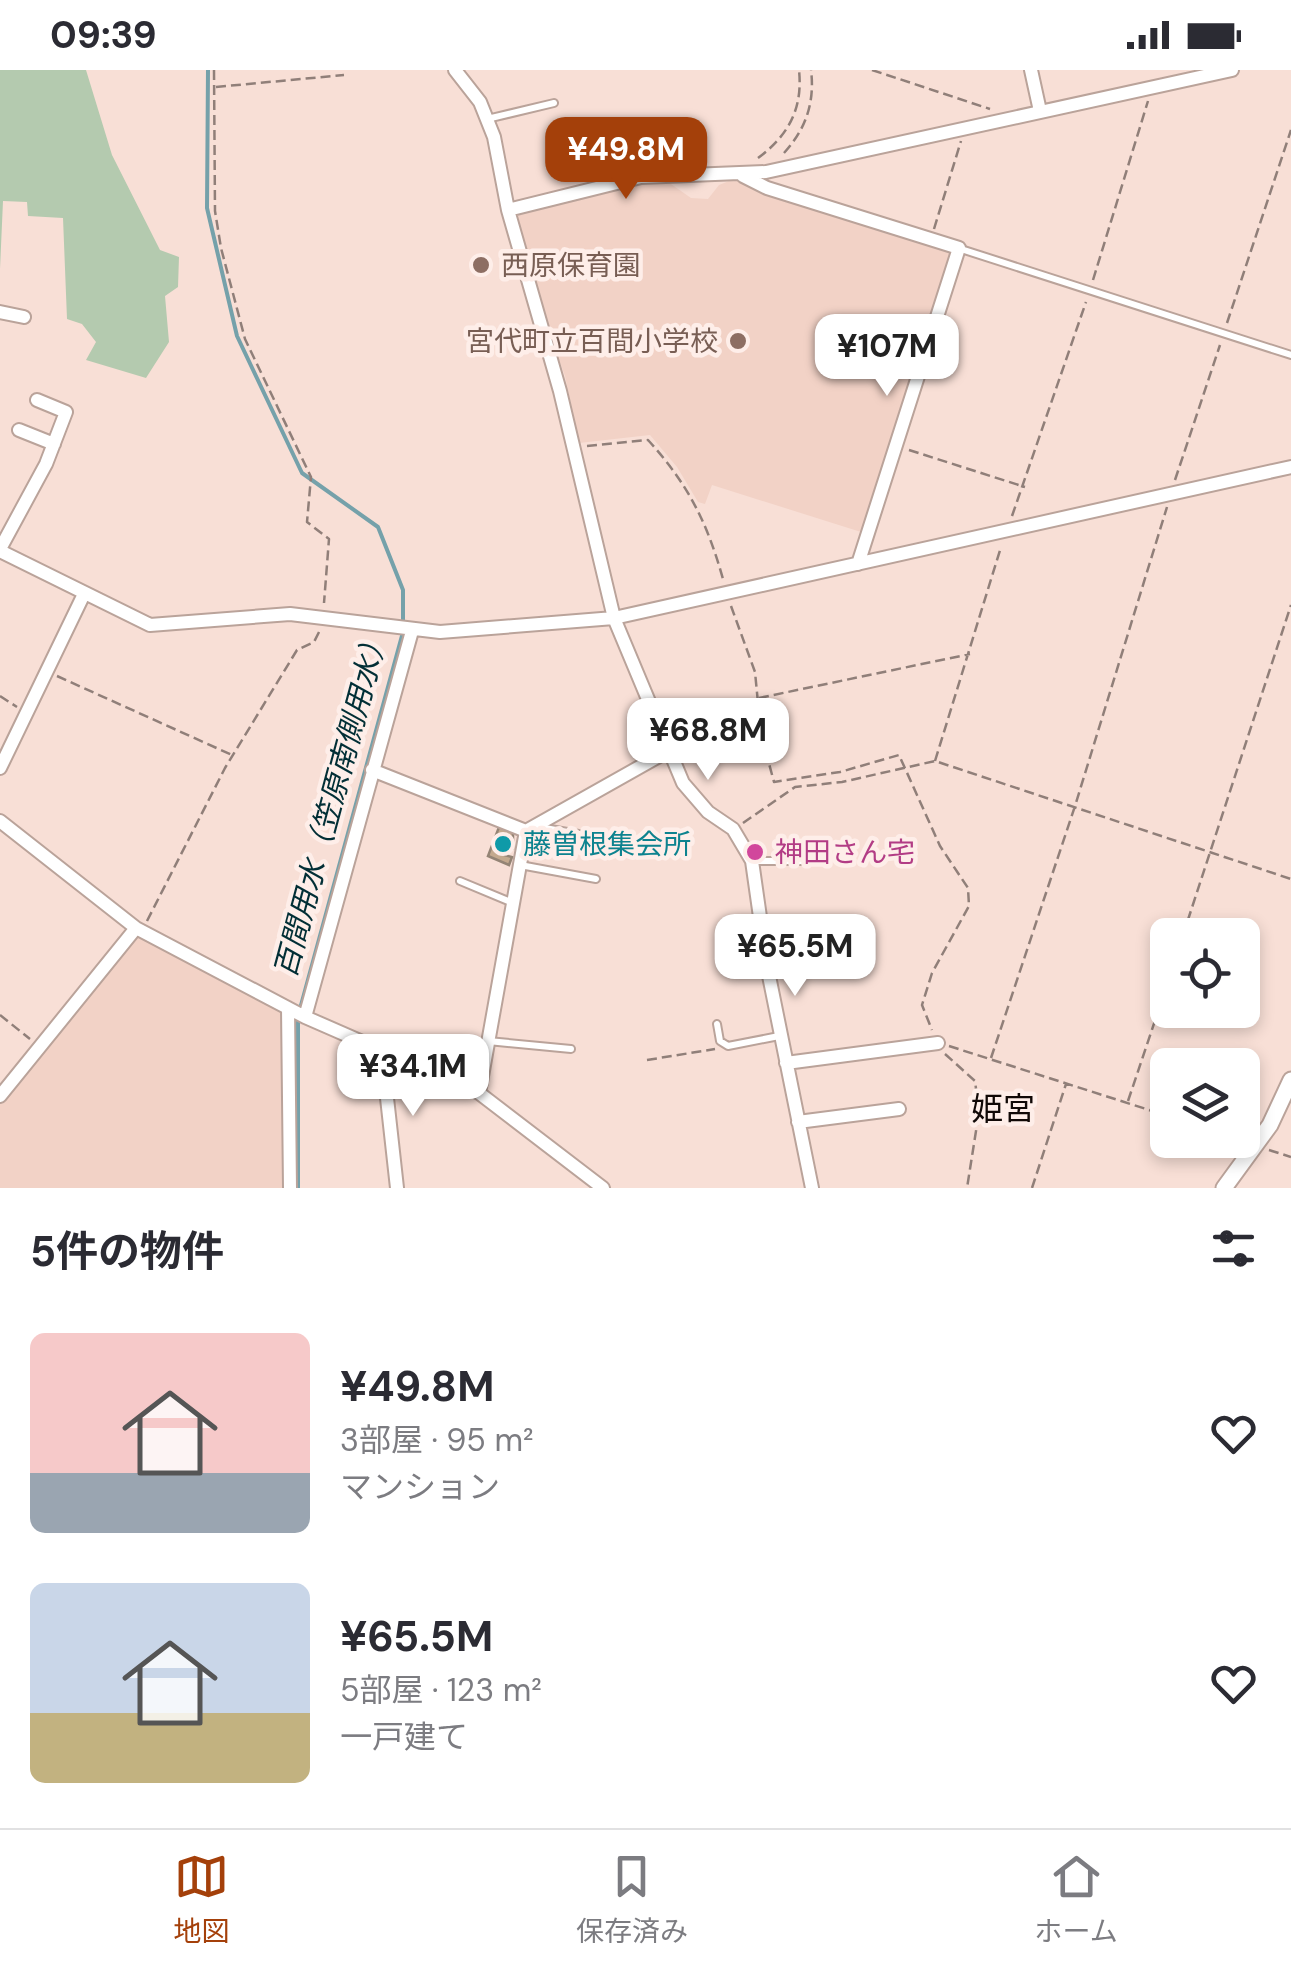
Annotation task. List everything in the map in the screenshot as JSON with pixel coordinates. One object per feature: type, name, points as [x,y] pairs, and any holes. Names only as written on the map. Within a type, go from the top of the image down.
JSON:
[{"type":"street","points":[[455,70],[480,102],[487,119],[574,448],[614,618],[668,751],[692,798],[733,828],[752,861],[781,1036],[812,1188]]},
{"type":"street","points":[[1031,70],[1040,111]]},
{"type":"street","points":[[508,210],[641,178],[766,172],[1232,70]]},
{"type":"street","points":[[740,175],[767,188],[959,248],[858,564]]},
{"type":"street","points":[[0,312],[24,317]]},
{"type":"street","points":[[37,400],[66,412],[0,550],[150,626],[290,614],[412,631],[614,618],[1291,467]]},
{"type":"street","points":[[18,430],[54,444]]},
{"type":"street","points":[[0,768],[84,594]]},
{"type":"street","points":[[305,1017],[412,631]]},
{"type":"street","points":[[479,1093],[528,828],[668,751]]},
{"type":"street","points":[[372,770],[528,828]]},
{"type":"street","points":[[0,821],[139,929],[305,1017],[382,1053],[440,1072],[479,1093],[603,1188]]},
{"type":"street","points":[[0,1096],[139,929]]},
{"type":"street","points":[[288,1008],[290,1188]]},
{"type":"street","points":[[786,1062],[938,1043]]},
{"type":"street","points":[[382,1053],[398,1188]]},
{"type":"street","points":[[1224,1188],[1270,1125],[1291,1080]]},
{"type":"street","points":[[798,1122],[899,1108]]},
{"type":"lane","points":[[487,119],[554,103]]},
{"type":"lane","points":[[959,248],[1291,355]]},
{"type":"lane","points":[[528,828],[607,838]]},
{"type":"lane","points":[[752,861],[806,861]]},
{"type":"lane","points":[[520,865],[596,879]]},
{"type":"lane","points":[[460,881],[513,902]]},
{"type":"lane","points":[[716,1024],[720,1041],[728,1046],[781,1036]]},
{"type":"lane","points":[[488,1041],[572,1049]]},
{"type":"path","points":[[139,929],[233,756],[297,650],[314,642],[324,619],[329,539],[307,522],[311,477],[245,340],[221,248],[215,211],[214,70]]},
{"type":"path","points":[[740,175],[789,127],[801,92],[799,70]]},
{"type":"path","points":[[766,172],[799,135],[812,93],[811,70]]},
{"type":"path","points":[[872,70],[995,111],[1002,119]]},
{"type":"path","points":[[214,87],[344,75]]},
{"type":"path","points":[[935,761],[1006,530],[1025,487],[1090,290],[1150,88]]},
{"type":"path","points":[[801,92],[812,93]]},
{"type":"path","points":[[931,240],[961,142],[961,128]]},
{"type":"path","points":[[991,1058],[1075,806],[1170,494],[1291,130]]},
{"type":"path","points":[[574,448],[648,440],[670,465],[706,520],[750,654],[761,734],[774,782],[840,772],[899,755],[905,765],[940,846],[968,888],[969,906],[932,973],[922,1006],[947,1057],[975,1081],[979,1112],[967,1188]]},
{"type":"path","points":[[894,445],[1025,487]]},
{"type":"path","points":[[1189,918],[1291,605]]},
{"type":"path","points":[[758,698],[970,654]]},
{"type":"path","points":[[47,671],[233,756]]},
{"type":"path","points":[[0,696],[27,713]]},
{"type":"path","points":[[733,828],[763,813],[796,787],[842,782],[935,761],[1291,878]]},
{"type":"path","points":[[0,1015],[40,1047]]},
{"type":"path","points":[[1128,1102],[1153,1028]]},
{"type":"path","points":[[938,1043],[1150,1110]]},
{"type":"path","points":[[647,1060],[728,1046]]},
{"type":"path","points":[[1032,1188],[1066,1082]]},
{"type":"shaded area","name":"宮代町立百間小学校","points":[[734,179],[952,251],[861,532],[712,485],[705,504],[698,502],[677,467],[650,435],[579,443],[565,376],[539,306],[517,213],[642,183],[668,182],[691,198],[708,199],[719,185]]},
{"type":"shaded area","points":[[135,935],[282,1012],[283,1188],[0,1188],[0,1103]]},
{"type":"green space","points":[[0,70],[86,70],[112,155],[160,250],[179,257],[178,287],[165,296],[169,342],[146,378],[86,360],[96,342],[82,324],[67,319],[63,218],[28,216],[27,202],[3,201],[0,269]]},
{"type":"building","name":"藤曽根集会所","points":[[499,827],[513,832],[513,848],[508,846],[504,855],[512,857],[509,865],[488,856]]},
{"type":"waterway","name":"百間用水（笠原南側用水）","points":[[208,70],[207,208],[237,336],[302,473],[378,527],[403,590],[403,623]]},
{"type":"waterway","name":"百間用水（笠原南側用水）","points":[[300,1009],[403,632]]},
{"type":"waterway","name":"百間用水（笠原南側用水）","points":[[298,1018],[298,1188]]},
{"type":"place","name":"西原保育園","points":[[481,265]]},
{"type":"place","name":"宮代町立百間小学校","points":[[738,341]]},
{"type":"place","name":"藤曽根集会所","points":[[503,844]]},
{"type":"place","name":"神田さん宅","points":[[755,852]]},
{"type":"district","name":"姫宮","points":[[1003,1109]]}]
